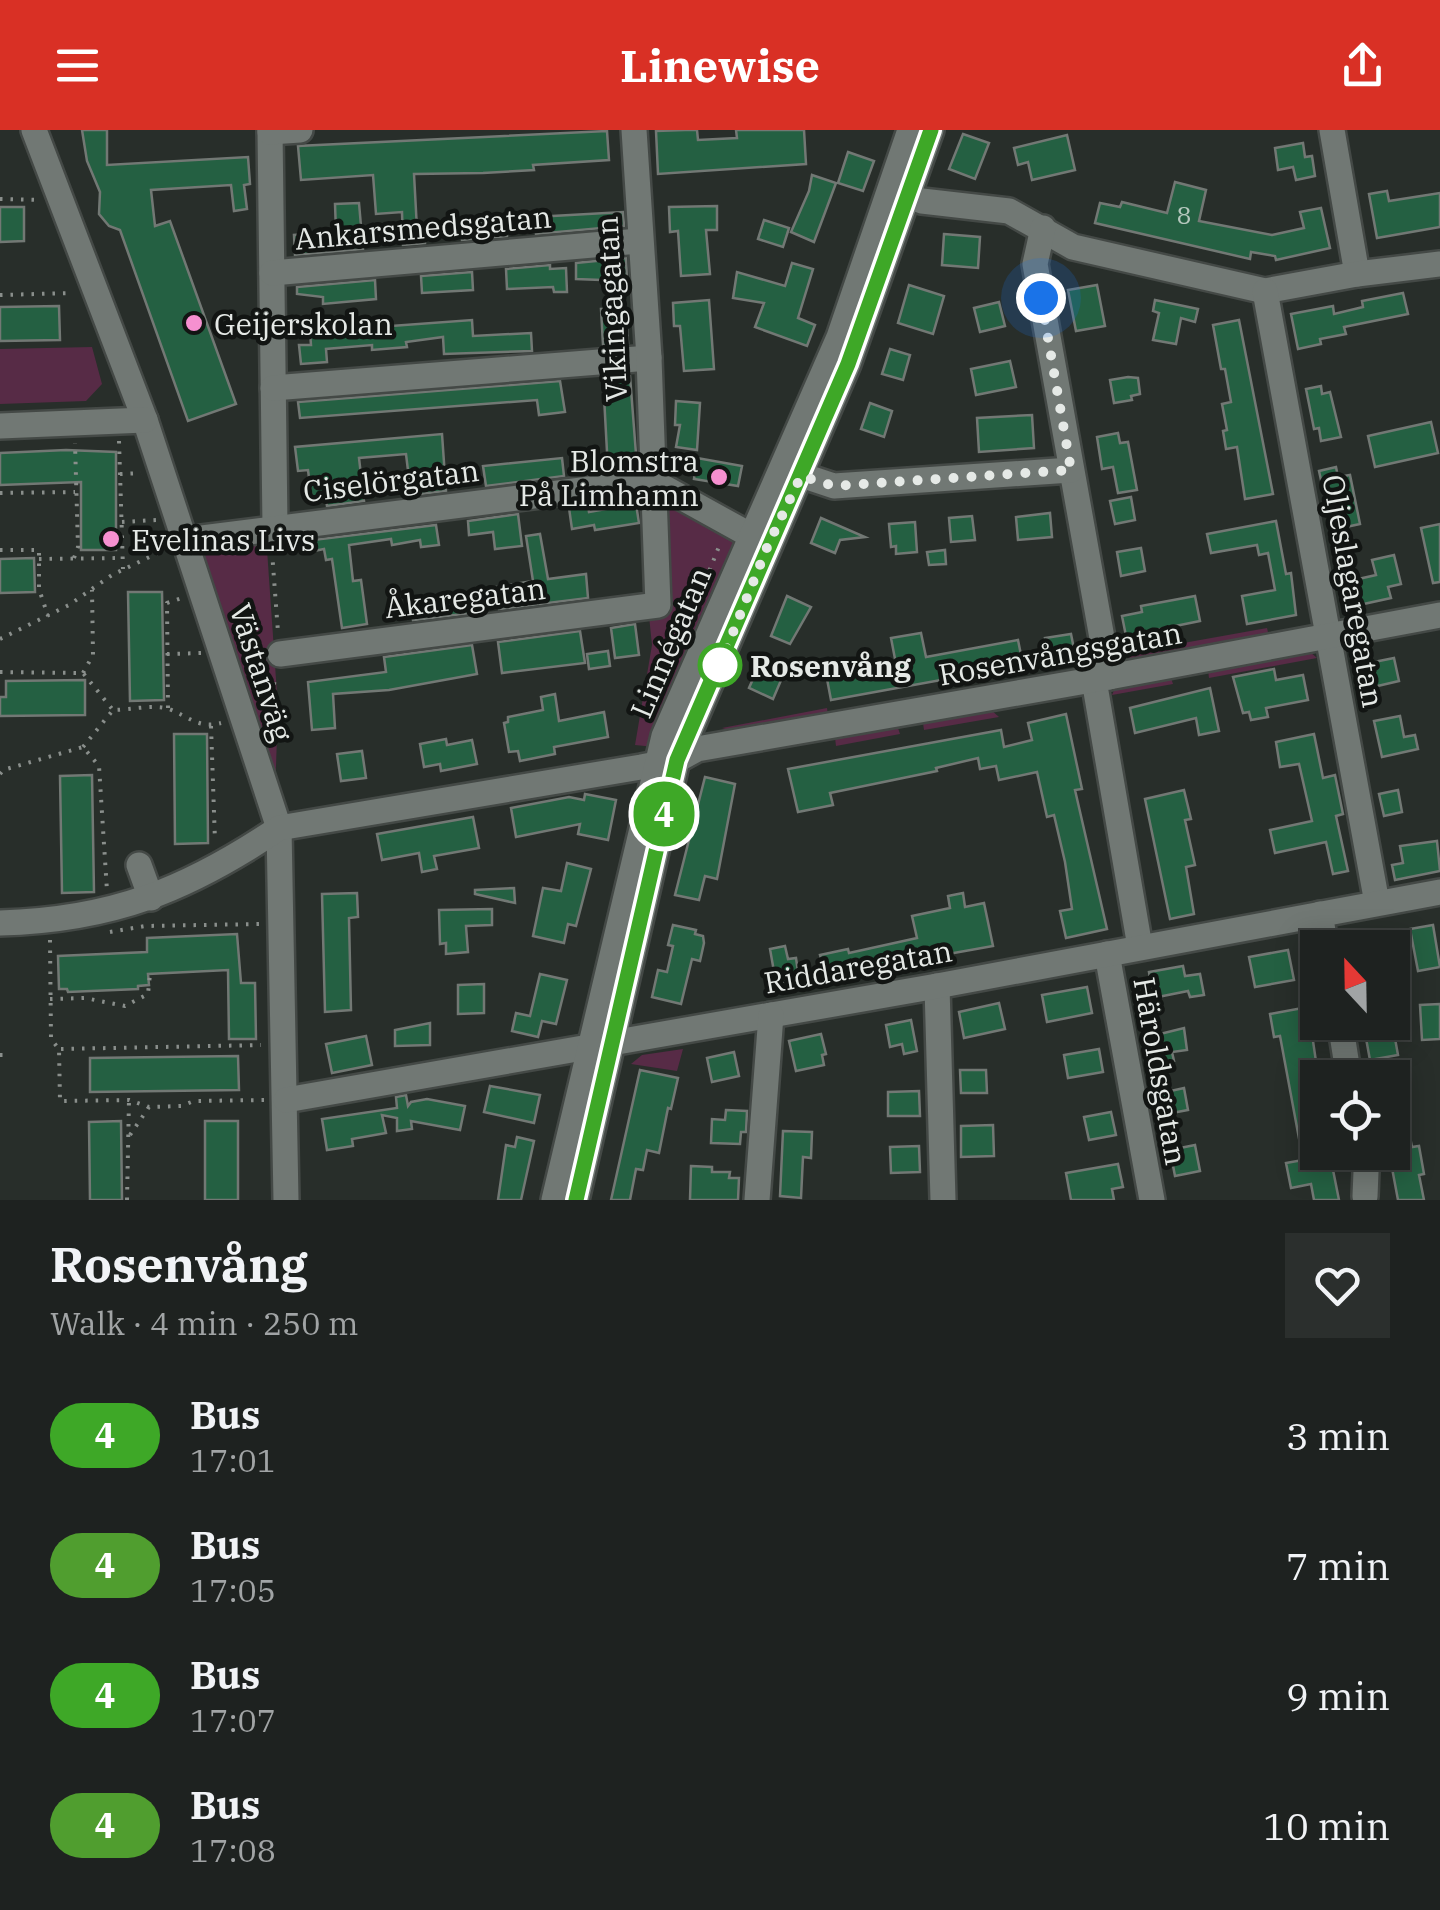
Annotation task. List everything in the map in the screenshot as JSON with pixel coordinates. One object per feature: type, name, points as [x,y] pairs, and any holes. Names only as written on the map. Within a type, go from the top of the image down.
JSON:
[{"type":"street","name":"Västanväg","points":[[34,130],[146,420],[173,542],[202,591],[279,828],[276,1100],[286,1200]]},
{"type":"street","points":[[275,528],[270,131],[300,130]]},
{"type":"street","name":"Vikingagatan","points":[[634,130],[649,358],[658,605]]},
{"type":"street","name":"Linnégatan","points":[[792,472],[910,130]]},
{"type":"street","name":"Linnégatan","points":[[576,1200],[603,1044],[666,762],[720,665],[760,541],[854,350],[931,130]]},
{"type":"street","points":[[1332,130],[1357,274]]},
{"type":"street","points":[[908,196],[1010,211],[1073,247],[1265,292],[1357,274],[1440,264]]},
{"type":"street","points":[[1043,228],[1035,264],[1071,470],[1140,947]]},
{"type":"street","name":"Ankarsmedsgatan","points":[[272,272],[639,241]]},
{"type":"street","name":"Oljeslagaregatan","points":[[1265,292],[1377,903]]},
{"type":"street","points":[[273,388],[649,358]]},
{"type":"street","points":[[0,426],[146,420]]},
{"type":"street","points":[[792,472],[834,486],[1071,470]]},
{"type":"street","points":[[652,481],[760,541]]},
{"type":"street","name":"Ciselörgatan","points":[[173,542],[652,481]]},
{"type":"street","name":"Åkaregatan","points":[[280,654],[658,605]]},
{"type":"street","name":"Rosenvångsgatan","points":[[279,828],[666,762],[696,749],[1440,615]]},
{"type":"street","points":[[0,922],[107,922],[220,865],[279,828]]},
{"type":"street","points":[[139,865],[151,898]]},
{"type":"street","name":"Riddaregatan","points":[[276,1100],[936,986],[1440,892]]},
{"type":"street","points":[[1320,914],[1323,930]]},
{"type":"street","name":"Häroldsgatan","points":[[1107,954],[1152,1200]]},
{"type":"street","points":[[936,986],[943,1200]]},
{"type":"street","points":[[757,1200],[770,1015]]},
{"type":"street","name":"Linnégatan","points":[[554,1200],[603,1044]]},
{"type":"street","points":[[1365,1196],[1366,1170]]},
{"type":"path","points":[[0,199],[64,200]]},
{"type":"path","points":[[0,296],[98,292]]},
{"type":"path","points":[[119,422],[123,570]]},
{"type":"path","points":[[74,558],[78,547],[75,423]]},
{"type":"path","points":[[120,474],[143,473]]},
{"type":"path","points":[[0,493],[76,492]]},
{"type":"path","points":[[122,522],[156,520]]},
{"type":"path","points":[[0,638],[48,616],[173,542]]},
{"type":"path","points":[[0,550],[39,550],[40,597],[48,616]]},
{"type":"path","points":[[39,559],[123,558]]},
{"type":"path","points":[[83,673],[93,656],[92,588]]},
{"type":"path","points":[[168,708],[167,604],[202,591]]},
{"type":"path","points":[[167,654],[202,653]]},
{"type":"path","points":[[0,672],[83,673]]},
{"type":"path","points":[[83,673],[113,710]]},
{"type":"path","points":[[0,774],[2,770],[83,747],[113,710],[168,708],[188,721],[211,726],[243,717]]},
{"type":"path","points":[[211,726],[214,841],[220,865]]},
{"type":"path","points":[[83,747],[100,766],[107,922],[145,926],[265,924]]},
{"type":"path","points":[[49,920],[51,1039],[59,1049],[60,1101],[129,1100],[150,1107],[181,1106],[194,1101],[276,1100]]},
{"type":"path","points":[[50,1000],[85,998],[125,1006],[148,994],[150,974]]},
{"type":"path","points":[[59,1049],[266,1045]]},
{"type":"path","points":[[0,1055],[9,1055]]},
{"type":"path","points":[[129,1100],[130,1134]]},
{"type":"path","points":[[127,1200],[127,1143],[150,1107]]},
{"type":"shaded area","points":[[92,347],[102,384],[86,401],[0,404],[0,349]]},
{"type":"shaded area","points":[[644,474],[746,519],[687,648],[655,747],[635,745],[652,645],[642,548]]},
{"type":"shaded area","points":[[266,535],[278,708],[275,795],[196,547]]},
{"type":"shaded area","points":[[1267,628],[1269,637],[1137,661],[1122,654]]},
{"type":"shaded area","points":[[1310,652],[1317,658],[1209,678],[1208,670]]},
{"type":"shaded area","points":[[1171,678],[1173,684],[1112,695],[1115,688]]},
{"type":"shaded area","points":[[827,708],[828,716],[732,731],[722,728]]},
{"type":"shaded area","points":[[991,710],[999,717],[924,730],[923,723]]},
{"type":"shaded area","points":[[898,728],[900,734],[836,746],[835,738]]},
{"type":"shaded area","points":[[683,1049],[677,1071],[631,1064],[642,1055]]},
{"type":"building","points":[[82,130],[107,130],[107,165],[248,157],[250,184],[244,185],[247,209],[234,211],[231,185],[151,190],[155,226],[170,221],[236,404],[188,421],[120,230],[109,226],[99,214],[100,192],[87,161]]},
{"type":"building","points":[[697,130],[698,140],[737,138],[736,130],[804,130],[806,164],[658,174],[656,131]]},
{"type":"building","points":[[607,131],[609,160],[533,165],[534,170],[414,174],[417,229],[425,229],[425,243],[403,245],[402,212],[376,214],[373,175],[301,180],[298,146]]},
{"type":"building","points":[[963,134],[989,143],[975,179],[949,169]]},
{"type":"building","points":[[1067,135],[1075,170],[1032,180],[1028,162],[1018,165],[1014,148]]},
{"type":"building","points":[[1303,143],[1305,157],[1312,156],[1315,176],[1296,180],[1293,167],[1278,170],[1275,148]]},
{"type":"building","points":[[848,152],[874,161],[863,191],[838,183]]},
{"type":"building","points":[[812,175],[836,183],[814,242],[791,232]]},
{"type":"building","points":[[1175,182],[1206,190],[1199,221],[1272,235],[1304,228],[1300,212],[1321,208],[1330,248],[1276,260],[1275,256],[1251,252],[1250,259],[1095,223],[1100,203],[1120,207],[1122,202],[1167,213]]},
{"type":"building","points":[[1387,191],[1389,201],[1440,193],[1440,227],[1377,238],[1369,194]]},
{"type":"building","points":[[359,203],[363,249],[295,255],[294,235],[336,232],[335,204]]},
{"type":"building","points":[[717,206],[717,230],[706,230],[710,274],[681,276],[678,231],[670,232],[669,207]]},
{"type":"building","points":[[0,207],[24,207],[24,241],[0,242]]},
{"type":"building","points":[[623,212],[624,226],[536,234],[535,217]]},
{"type":"building","points":[[764,220],[789,228],[783,247],[758,239]]},
{"type":"building","points":[[506,222],[507,236],[462,240],[461,225]]},
{"type":"building","points":[[944,234],[980,237],[978,268],[942,265]]},
{"type":"building","points":[[626,258],[627,281],[576,279],[576,263]]},
{"type":"building","points":[[792,263],[813,269],[798,318],[815,325],[807,346],[755,327],[764,303],[733,298],[737,272],[785,286]]},
{"type":"building","points":[[550,265],[550,269],[566,268],[567,292],[554,292],[553,287],[507,289],[506,269]]},
{"type":"building","points":[[472,272],[473,290],[422,293],[421,276]]},
{"type":"building","points":[[375,280],[376,299],[323,304],[323,297],[297,294],[297,287]]},
{"type":"building","points":[[909,285],[944,296],[933,334],[898,323]]},
{"type":"building","points":[[1097,285],[1105,326],[1076,331],[1068,290]]},
{"type":"building","points":[[1403,293],[1408,314],[1344,327],[1346,334],[1298,349],[1291,314],[1333,306],[1334,314],[1363,307],[1362,301]]},
{"type":"building","points":[[709,300],[714,369],[684,371],[680,326],[674,326],[673,303]]},
{"type":"building","points":[[1155,300],[1198,309],[1195,322],[1181,318],[1176,344],[1153,340],[1159,313],[1153,311]]},
{"type":"building","points":[[999,302],[1005,326],[980,332],[974,308]]},
{"type":"building","points":[[59,306],[60,340],[0,341],[0,307]]},
{"type":"building","points":[[626,308],[628,343],[603,345],[601,309]]},
{"type":"building","points":[[472,320],[473,336],[531,333],[532,351],[444,354],[443,337],[406,342],[407,347],[326,349],[327,362],[301,364],[299,345],[311,345],[310,332]]},
{"type":"building","points":[[1239,320],[1273,494],[1245,499],[1237,447],[1226,449],[1222,404],[1231,402],[1213,325]]},
{"type":"building","points":[[890,349],[910,355],[903,380],[882,374]]},
{"type":"building","points":[[1010,361],[1016,387],[976,395],[971,369]]},
{"type":"building","points":[[630,376],[637,467],[608,470],[603,378]]},
{"type":"building","points":[[1138,378],[1140,394],[1131,396],[1132,400],[1114,403],[1110,380]]},
{"type":"building","points":[[560,381],[565,412],[539,415],[537,400],[300,418],[298,402]]},
{"type":"building","points":[[1321,386],[1322,394],[1330,392],[1341,437],[1321,441],[1319,428],[1314,429],[1306,389]]},
{"type":"building","points":[[676,401],[700,403],[697,450],[676,447],[680,425],[675,425]]},
{"type":"building","points":[[870,403],[892,411],[884,437],[861,429]]},
{"type":"building","points":[[1032,415],[1034,448],[979,452],[977,418]]},
{"type":"building","points":[[1431,422],[1438,453],[1375,467],[1368,436]]},
{"type":"building","points":[[1118,433],[1120,443],[1128,442],[1137,490],[1118,493],[1113,467],[1102,469],[1097,437]]},
{"type":"building","points":[[442,434],[446,491],[411,495],[406,454],[359,458],[364,501],[327,506],[326,499],[312,501],[308,470],[298,471],[295,447]]},
{"type":"building","points":[[116,452],[116,550],[81,550],[81,482],[0,485],[0,453]]},
{"type":"building","points":[[562,458],[564,476],[486,486],[483,466]]},
{"type":"building","points":[[697,458],[742,466],[738,486],[694,479]]},
{"type":"building","points":[[1336,467],[1338,477],[1350,475],[1360,524],[1332,530],[1319,471]]},
{"type":"building","points":[[1131,497],[1135,520],[1115,524],[1110,501]]},
{"type":"building","points":[[630,500],[631,505],[636,504],[639,523],[595,530],[594,525],[572,529],[569,508],[588,506],[589,512],[617,507],[616,502]]},
{"type":"building","points":[[1050,513],[1052,537],[1018,540],[1016,517]]},
{"type":"building","points":[[518,514],[522,546],[495,549],[493,532],[469,535],[468,521]]},
{"type":"building","points":[[972,516],[975,540],[951,542],[949,518]]},
{"type":"building","points":[[821,518],[865,537],[840,540],[835,553],[811,543]]},
{"type":"building","points":[[1276,521],[1286,574],[1291,573],[1296,615],[1247,624],[1242,596],[1275,590],[1268,553],[1259,555],[1257,545],[1211,553],[1207,534]]},
{"type":"building","points":[[915,522],[917,552],[896,554],[896,546],[891,547],[889,524]]},
{"type":"building","points":[[1440,524],[1440,582],[1433,583],[1421,528]]},
{"type":"building","points":[[436,525],[439,545],[421,547],[420,540],[392,545],[391,539],[349,545],[353,581],[361,580],[367,624],[342,628],[332,559],[326,560],[324,549],[314,551],[313,540]]},
{"type":"building","points":[[540,534],[548,579],[586,574],[588,598],[499,609],[496,587],[533,581],[526,536]]},
{"type":"building","points":[[1141,548],[1145,571],[1121,576],[1117,552]]},
{"type":"building","points":[[945,550],[946,564],[929,565],[927,552]]},
{"type":"building","points":[[1394,555],[1401,584],[1388,587],[1391,598],[1350,607],[1345,582],[1376,575],[1372,560]]},
{"type":"building","points":[[34,558],[35,592],[0,593],[0,559]]},
{"type":"building","points":[[128,592],[162,592],[164,700],[130,701]]},
{"type":"building","points":[[787,596],[811,607],[790,644],[771,636]]},
{"type":"building","points":[[1195,596],[1200,621],[1126,636],[1122,616],[1142,612],[1141,606]]},
{"type":"building","points":[[470,601],[472,613],[413,620],[411,609]]},
{"type":"building","points":[[635,624],[639,655],[615,658],[611,628]]},
{"type":"building","points":[[580,631],[585,663],[502,673],[498,642]]},
{"type":"building","points":[[921,633],[926,657],[1018,640],[1023,665],[831,700],[827,679],[896,664],[891,638]]},
{"type":"building","points":[[1071,634],[1075,654],[1049,658],[1045,638]]},
{"type":"building","points":[[472,645],[477,674],[389,690],[333,694],[335,728],[312,730],[308,682],[386,672],[384,657]]},
{"type":"building","points":[[608,651],[610,666],[589,669],[587,654]]},
{"type":"building","points":[[1394,658],[1399,681],[1369,688],[1364,664]]},
{"type":"building","points":[[761,661],[785,671],[773,699],[749,688]]},
{"type":"building","points":[[1274,669],[1276,680],[1303,675],[1308,700],[1266,708],[1268,717],[1251,720],[1249,712],[1243,713],[1233,677]]},
{"type":"building","points":[[85,680],[85,715],[0,716],[0,697],[6,697],[6,681]]},
{"type":"building","points":[[1210,688],[1219,731],[1199,735],[1196,718],[1135,733],[1130,708]]},
{"type":"building","points":[[555,694],[559,721],[604,712],[608,737],[554,747],[555,754],[520,761],[518,751],[509,752],[504,723],[508,717],[543,710],[541,697]]},
{"type":"building","points":[[1066,714],[1082,789],[1075,790],[1107,929],[1066,938],[1060,911],[1072,909],[1065,862],[1054,815],[1047,817],[1037,772],[999,780],[996,766],[980,769],[978,758],[936,768],[937,771],[830,793],[833,805],[798,812],[788,769],[1001,730],[1004,747],[1032,740],[1028,723]]},
{"type":"building","points":[[1400,716],[1404,737],[1415,735],[1418,749],[1382,757],[1374,721]]},
{"type":"building","points":[[174,734],[207,734],[208,843],[175,844]]},
{"type":"building","points":[[1314,734],[1323,778],[1335,775],[1343,814],[1336,816],[1348,871],[1333,874],[1326,842],[1275,853],[1270,830],[1312,821],[1299,764],[1280,767],[1276,742]]},
{"type":"building","points":[[446,739],[447,745],[472,740],[477,764],[441,771],[440,764],[424,767],[420,744]]},
{"type":"building","points":[[362,751],[366,778],[341,781],[337,754]]},
{"type":"building","points":[[92,775],[94,892],[62,893],[60,776]]},
{"type":"building","points":[[705,777],[735,784],[717,879],[705,876],[699,900],[675,895]]},
{"type":"building","points":[[1184,790],[1191,819],[1185,820],[1195,865],[1186,867],[1194,914],[1170,919],[1145,799]]},
{"type":"building","points":[[1398,790],[1402,812],[1384,816],[1379,794]]},
{"type":"building","points":[[585,794],[616,800],[608,840],[578,834],[580,824],[516,837],[511,808],[569,797],[584,800]]},
{"type":"building","points":[[473,817],[479,848],[434,856],[437,869],[422,872],[419,853],[382,860],[377,834]]},
{"type":"building","points":[[1437,841],[1440,871],[1395,880],[1392,865],[1403,863],[1400,846]]},
{"type":"building","points":[[567,863],[591,869],[576,926],[568,924],[564,943],[533,936],[543,888],[561,891]]},
{"type":"building","points":[[514,888],[515,903],[475,894],[475,890]]},
{"type":"building","points":[[357,893],[358,917],[349,918],[351,1010],[325,1012],[322,894]]},
{"type":"building","points":[[963,893],[965,907],[984,903],[993,946],[825,976],[820,955],[848,949],[849,953],[917,938],[912,916],[950,908],[948,896]]},
{"type":"building","points":[[492,909],[492,925],[466,926],[468,952],[446,954],[446,943],[440,944],[439,910]]},
{"type":"building","points":[[673,925],[696,930],[704,943],[700,961],[692,959],[681,1004],[652,997],[658,970],[667,972]]},
{"type":"building","points":[[1433,925],[1440,967],[1418,971],[1410,929]]},
{"type":"building","points":[[237,934],[241,983],[255,983],[256,1039],[229,1039],[228,970],[148,974],[149,985],[138,989],[59,989],[58,956],[147,952],[147,938]]},
{"type":"building","points":[[785,946],[788,959],[796,958],[799,979],[776,983],[770,949]]},
{"type":"building","points":[[1288,950],[1294,980],[1255,987],[1249,957]]},
{"type":"building","points":[[1183,966],[1185,976],[1200,974],[1204,995],[1190,997],[1188,991],[1153,998],[1149,972]]},
{"type":"building","points":[[540,974],[567,980],[556,1024],[542,1021],[538,1037],[512,1031],[516,1013],[530,1016]]},
{"type":"building","points":[[484,984],[484,1013],[458,1014],[458,985]]},
{"type":"building","points":[[1087,987],[1092,1013],[1047,1022],[1042,995]]},
{"type":"building","points":[[999,1003],[1005,1029],[964,1038],[959,1012]]},
{"type":"building","points":[[1440,1004],[1440,1039],[1422,1040],[1420,1005]]},
{"type":"building","points":[[1300,1008],[1300,1040],[1313,1040],[1316,1060],[1300,1060],[1300,1144],[1280,1036],[1274,1037],[1270,1014]]},
{"type":"building","points":[[911,1020],[917,1051],[904,1054],[902,1044],[890,1047],[886,1025]]},
{"type":"building","points":[[430,1023],[430,1045],[395,1046],[395,1030]]},
{"type":"building","points":[[1184,1028],[1187,1050],[1172,1052],[1174,1061],[1152,1064],[1148,1037]]},
{"type":"building","points":[[821,1034],[826,1054],[822,1055],[824,1065],[796,1071],[789,1041]]},
{"type":"building","points":[[366,1036],[372,1065],[332,1073],[326,1044]]},
{"type":"building","points":[[1366,1040],[1395,1040],[1398,1055],[1370,1060]]},
{"type":"building","points":[[1099,1049],[1103,1072],[1068,1078],[1064,1055]]},
{"type":"building","points":[[734,1052],[739,1076],[712,1082],[707,1058]]},
{"type":"building","points":[[238,1056],[239,1090],[90,1092],[90,1058]]},
{"type":"building","points":[[640,1070],[678,1078],[659,1153],[647,1150],[643,1170],[636,1169],[630,1200],[611,1200]]},
{"type":"building","points":[[960,1070],[986,1070],[987,1093],[961,1093]]},
{"type":"building","points":[[490,1086],[540,1095],[534,1123],[484,1112]]},
{"type":"building","points":[[1184,1088],[1188,1110],[1161,1115],[1157,1094]]},
{"type":"building","points":[[919,1091],[920,1116],[888,1116],[888,1092]]},
{"type":"building","points":[[406,1095],[408,1106],[427,1099],[465,1106],[460,1130],[411,1121],[412,1129],[397,1131],[397,1118],[382,1115],[386,1133],[352,1139],[353,1146],[327,1150],[322,1119],[397,1108],[396,1097]]},
{"type":"building","points":[[726,1110],[747,1111],[746,1132],[741,1132],[740,1144],[711,1143],[712,1119],[725,1120]]},
{"type":"building","points":[[1111,1112],[1116,1135],[1089,1140],[1084,1117]]},
{"type":"building","points":[[121,1121],[122,1200],[90,1200],[89,1122]]},
{"type":"building","points":[[205,1121],[238,1121],[238,1200],[205,1200]]},
{"type":"building","points":[[993,1125],[994,1156],[961,1157],[961,1126]]},
{"type":"building","points":[[783,1131],[812,1132],[811,1158],[803,1157],[801,1198],[780,1196]]},
{"type":"building","points":[[517,1137],[534,1141],[521,1200],[498,1200],[506,1145],[515,1147]]},
{"type":"building","points":[[1410,1137],[1412,1147],[1419,1146],[1424,1200],[1398,1200],[1392,1170],[1410,1170]]},
{"type":"building","points":[[1195,1145],[1200,1171],[1175,1176],[1170,1150]]},
{"type":"building","points":[[919,1146],[920,1172],[891,1173],[890,1147]]},
{"type":"building","points":[[1300,1161],[1300,1170],[1333,1170],[1339,1200],[1314,1200],[1311,1184],[1291,1188],[1286,1163]]},
{"type":"building","points":[[1118,1164],[1123,1187],[1112,1189],[1114,1200],[1071,1200],[1066,1173]]},
{"type":"building","points":[[691,1166],[712,1167],[712,1172],[730,1172],[729,1178],[739,1178],[738,1200],[690,1200]]},
{"type":"bus line","name":"4","points":[[576,1200],[677,760],[860,335],[931,130]]},
{"type":"place","name":"Geijerskolan","points":[[194,323]]},
{"type":"place","name":"Blomstra På Limhamn","points":[[719,477]]},
{"type":"place","name":"Evelinas Livs","points":[[111,539]]},
{"type":"place","name":"Rosenvång","points":[[720,665]]},
{"type":"route","points":[[720,665],[768,545],[801,476],[834,486],[1071,470],[1041,298]]}]
